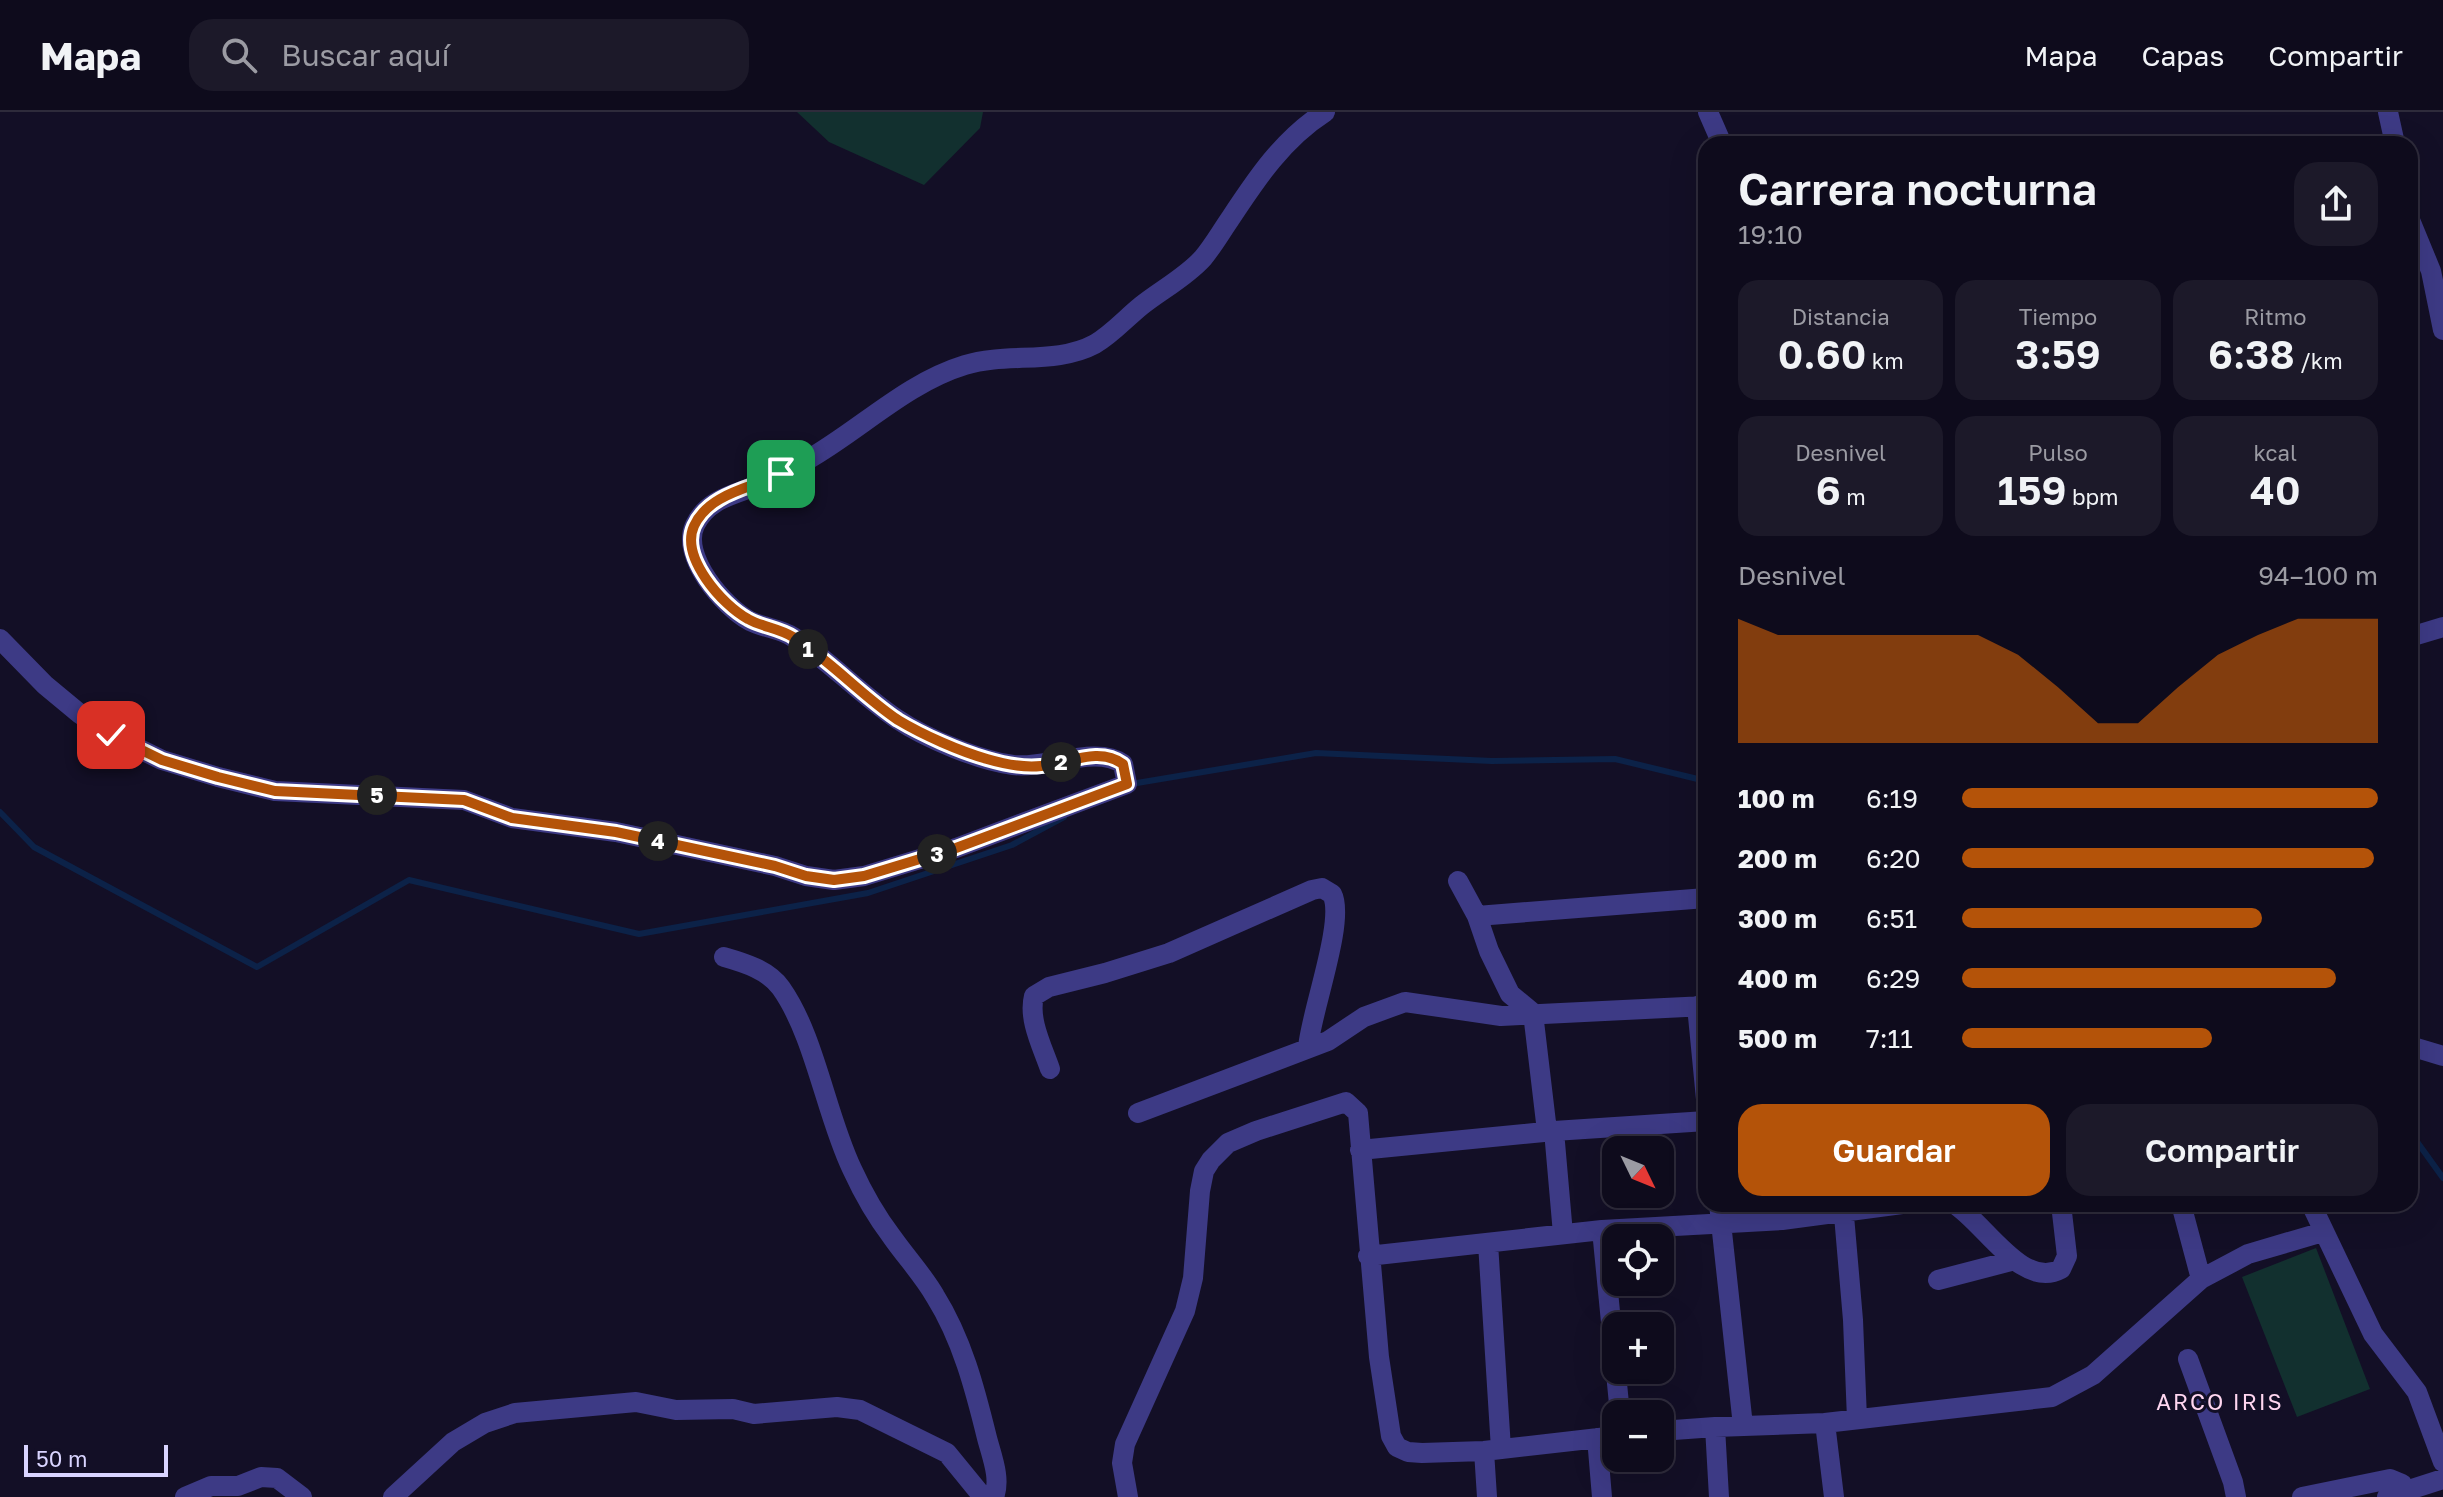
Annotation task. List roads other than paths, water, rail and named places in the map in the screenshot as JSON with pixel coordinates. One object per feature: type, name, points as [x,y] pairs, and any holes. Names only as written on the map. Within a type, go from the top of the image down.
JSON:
[{"type":"street","points":[[0,639],[45,685],[111,735],[162,760],[218,777],[275,791],[464,800],[512,818],[616,832],[834,880],[864,876],[956,848],[1127,784],[1123,764],[1110,756],[1040,766],[1013,765],[985,759],[923,734],[897,719],[791,635],[752,622],[739,614],[698,568],[691,542],[694,526],[715,501],[762,484],[813,456],[935,376],[991,358],[1074,352],[1094,344],[1205,256],[1259,175],[1286,142],[1325,112]]},
{"type":"street","points":[[1708,112],[1718,136]]},
{"type":"street","points":[[2388,112],[2393,136]]},
{"type":"street","points":[[2418,239],[2431,271],[2443,330]]},
{"type":"street","points":[[2418,635],[2443,627]]},
{"type":"street","points":[[1458,881],[1477,916],[1489,951],[1510,994],[1533,1013],[1563,1234]]},
{"type":"street","points":[[1050,1069],[1034,1021],[1031,1007],[1034,996],[1049,987],[1169,953],[1322,888],[1332,894],[1336,906],[1328,963],[1308,1048]]},
{"type":"street","points":[[1477,916],[1698,899]]},
{"type":"street","points":[[724,957],[763,972],[775,980],[784,992],[800,1025],[856,1178],[876,1214],[921,1274],[946,1314],[964,1355],[981,1412],[998,1484],[994,1497]]},
{"type":"street","points":[[1138,1113],[1328,1041],[1364,1017],[1405,1002],[1482,1015],[1698,1006]]},
{"type":"street","points":[[1128,1497],[1122,1463],[1125,1444],[1185,1311],[1193,1278],[1204,1171],[1228,1143],[1346,1102],[1358,1113],[1368,1256],[1383,1387],[1391,1436],[1397,1447],[1422,1453],[1493,1450],[1602,1437]]},
{"type":"street","points":[[1360,1150],[1550,1131],[1698,1122]]},
{"type":"street","points":[[1646,1224],[1761,1212]]},
{"type":"street","points":[[1843,1212],[1853,1320],[1857,1419]]},
{"type":"street","points":[[1963,1212],[2015,1260],[2035,1273],[2054,1273],[2064,1265],[2067,1256],[2062,1212]]},
{"type":"street","points":[[2183,1212],[2201,1279]]},
{"type":"street","points":[[2314,1212],[2373,1334],[2417,1392],[2443,1462]]},
{"type":"street","points":[[1720,1214],[1743,1426]]},
{"type":"street","points":[[1368,1256],[1602,1230]]},
{"type":"street","points":[[1674,1430],[1825,1423],[2052,1397],[2093,1375],[2201,1279],[2248,1254],[2323,1232]]},
{"type":"street","points":[[1487,1497],[1493,1450],[1488,1243]]},
{"type":"street","points":[[1938,1280],[2015,1260]]},
{"type":"street","points":[[1608,1296],[1619,1400]]},
{"type":"street","points":[[2188,1359],[2236,1497]]},
{"type":"street","points":[[393,1497],[453,1442],[485,1423],[515,1413],[636,1402],[676,1410],[733,1409],[754,1414],[837,1407],[860,1410],[947,1453],[983,1497]]},
{"type":"street","points":[[1825,1423],[1834,1497]]},
{"type":"street","points":[[1715,1427],[1719,1497]]},
{"type":"street","points":[[1602,1497],[1604,1472]]},
{"type":"street","points":[[185,1497],[211,1486],[238,1486],[261,1477],[277,1478],[302,1497]]},
{"type":"street","points":[[2302,1497],[2390,1479],[2402,1484],[2401,1495],[2443,1479]]},
{"type":"waterway","points":[[1131,784],[1316,753],[1492,761],[1615,759],[1698,779]]},
{"type":"waterway","points":[[0,812],[34,847],[257,967],[409,880],[639,934],[868,893],[1012,845],[1064,817]]},
{"type":"waterway","points":[[2418,1143],[2443,1178]]},
{"type":"district","name":"ARCO IRIS","points":[[2220,1402]]}]
